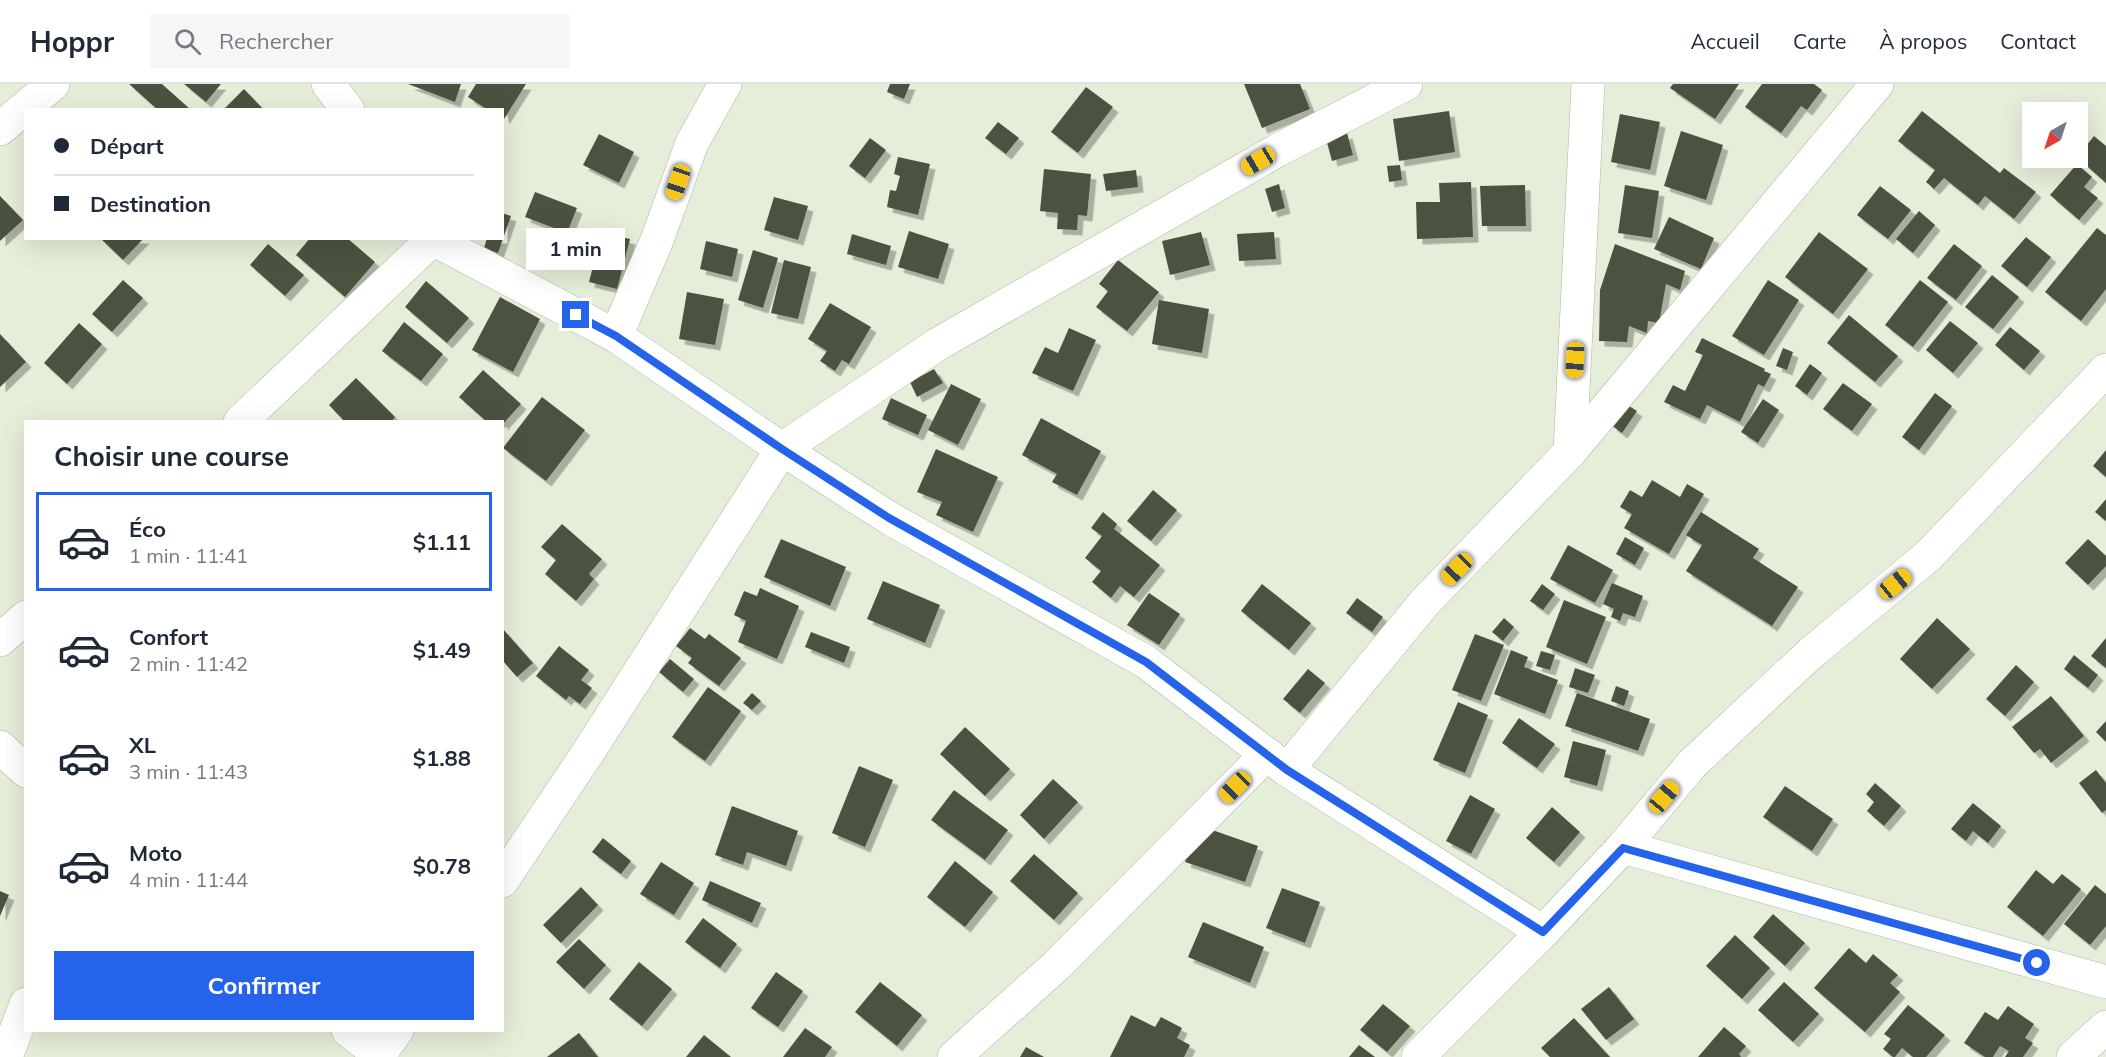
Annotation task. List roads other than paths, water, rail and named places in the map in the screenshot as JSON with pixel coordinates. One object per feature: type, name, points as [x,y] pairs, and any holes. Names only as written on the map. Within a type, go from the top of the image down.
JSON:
[{"type":"street","points":[[25,108],[53,84]]},
{"type":"street","points":[[328,84],[346,108]]},
{"type":"street","points":[[616,336],[657,240],[692,143],[725,84]]},
{"type":"street","points":[[504,878],[589,751],[782,449],[938,344],[1278,150],[1406,84]]},
{"type":"street","points":[[1570,452],[1588,84]]},
{"type":"street","points":[[954,1057],[1277,762],[1425,602],[1570,452],[1877,84]]},
{"type":"street","points":[[0,129],[24,109]]},
{"type":"street","points":[[242,420],[431,240]]},
{"type":"street","points":[[434,240],[616,336],[782,449],[889,518],[1146,662],[1277,762],[1543,932]]},
{"type":"street","points":[[1418,1057],[1623,848],[1692,764],[1811,652],[1928,556],[2106,370]]},
{"type":"street","points":[[0,640],[24,619]]},
{"type":"street","points":[[0,747],[24,769]]},
{"type":"street","points":[[1623,848],[2106,982]]},
{"type":"street","points":[[6,1057],[24,1009]]},
{"type":"street","points":[[2073,1057],[2106,1027]]},
{"type":"street","points":[[352,1032],[386,1047]]}]
